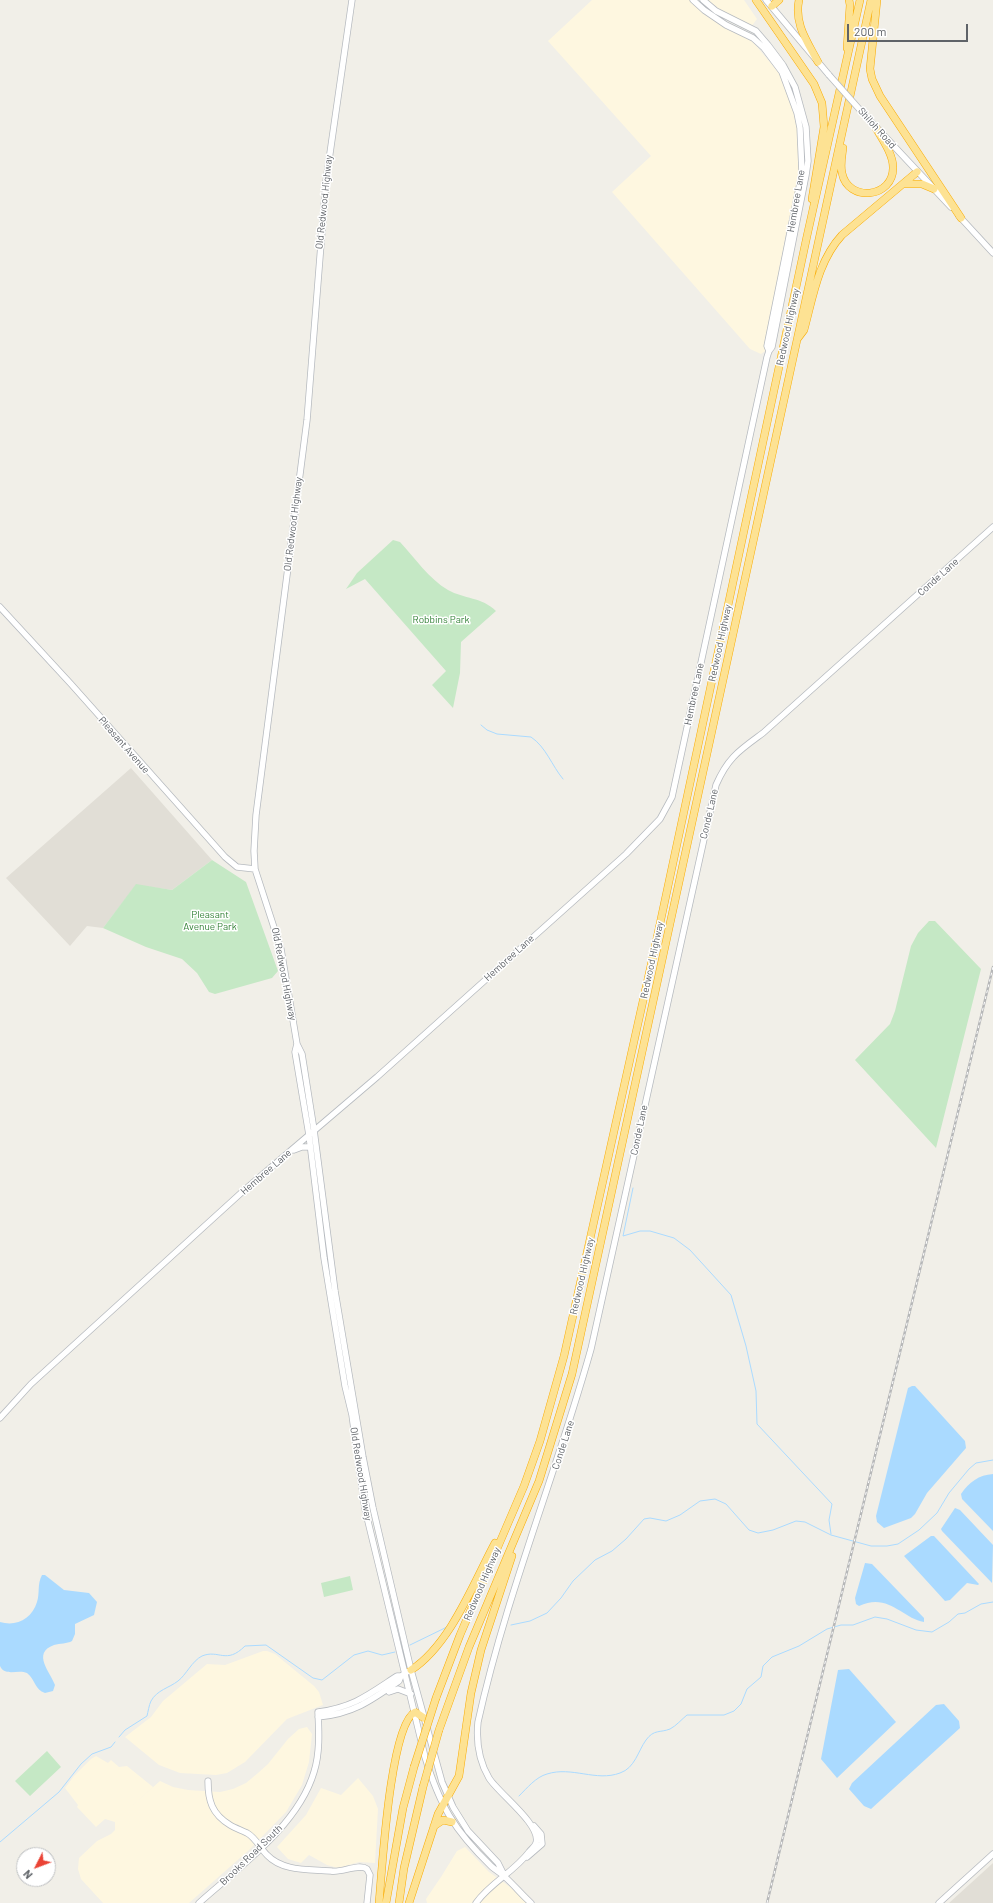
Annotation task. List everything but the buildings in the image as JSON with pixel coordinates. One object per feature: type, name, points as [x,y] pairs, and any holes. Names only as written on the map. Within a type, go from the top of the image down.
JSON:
[{"type":"highway","points":[[756,0],[814,84],[822,103],[824,127],[813,189],[808,236]]},
{"type":"highway","points":[[772,6],[779,0]]},
{"type":"highway","points":[[799,0],[797,14],[798,24],[818,62]]},
{"type":"highway","points":[[844,78],[850,5],[849,0]]},
{"type":"highway","name":"Redwood Highway","points":[[386,1903],[403,1808],[414,1767],[436,1698],[460,1635],[520,1497],[540,1441],[564,1356],[655,947],[860,0]]},
{"type":"highway","name":"Redwood Highway","points":[[399,1903],[406,1861],[423,1787],[439,1730],[469,1647],[531,1500],[572,1374],[871,0]]},
{"type":"highway","points":[[877,0],[870,69],[872,80],[880,96],[961,218]]},
{"type":"highway","points":[[847,113],[841,169],[845,182],[859,193],[869,194],[879,191],[888,183],[893,174],[893,162],[876,128]]},
{"type":"highway","points":[[796,340],[804,330],[823,263],[834,244],[842,235],[918,172]]},
{"type":"highway","points":[[904,184],[922,184],[934,189]]},
{"type":"highway","points":[[406,1673],[436,1650],[450,1629],[520,1497]]},
{"type":"highway","points":[[409,1903],[434,1826],[443,1805],[459,1776],[471,1693],[481,1650],[531,1500]]},
{"type":"highway","points":[[380,1903],[394,1770],[407,1719],[415,1712],[424,1718]]},
{"type":"highway","points":[[434,1826],[443,1820],[452,1822]]},
{"type":"street","name":"Old Redwood Highway","points":[[352,0],[326,181],[309,400],[254,833],[255,869],[276,930],[297,1044],[302,1054],[314,1130],[335,1291],[372,1508],[406,1673],[424,1718],[442,1782],[448,1796],[468,1831],[498,1863],[504,1876]]},
{"type":"street","name":"Hembree Lane","points":[[693,0],[704,10],[726,25],[753,38],[764,48],[782,72],[789,88],[800,128],[802,173],[767,346],[769,351]]},
{"type":"street","name":"Hembree Lane","points":[[0,1418],[31,1384],[241,1193],[377,1077],[606,872],[660,819],[672,797],[769,351],[772,347],[808,161],[806,127],[795,87],[783,65],[756,31],[716,11],[703,0]]},
{"type":"street","name":"Shiloh Road","points":[[766,0],[876,128],[993,253]]},
{"type":"street","points":[[704,10],[711,11],[726,21],[734,20]]},
{"type":"street","name":"Conde Lane","points":[[504,1876],[525,1858],[537,1840],[535,1830],[531,1824],[494,1784],[487,1773],[479,1754],[477,1735],[478,1722],[498,1640],[571,1420],[591,1348],[716,785],[726,764],[732,756],[763,733],[993,527]]},
{"type":"street","name":"Pleasant Avenue","points":[[0,607],[71,684],[225,857],[237,867],[255,869]]},
{"type":"street","name":"Old Redwood Highway","points":[[297,1044],[295,1052],[309,1135],[324,1258],[345,1386],[352,1415],[366,1509],[427,1764],[443,1805],[452,1822],[492,1868],[504,1876]]},
{"type":"street","points":[[290,1152],[302,1147],[310,1147]]},
{"type":"street","points":[[318,1715],[334,1716],[354,1710],[399,1681],[406,1673]]},
{"type":"street","points":[[318,1715],[353,1704],[397,1676],[406,1673]]},
{"type":"street","points":[[379,1695],[398,1689],[411,1694]]},
{"type":"street","name":"Brooks Road South","points":[[199,1903],[261,1847],[298,1805],[310,1784],[314,1772],[318,1750],[318,1715]]},
{"type":"street","points":[[208,1781],[208,1794],[212,1808],[218,1816],[230,1826],[248,1833],[275,1861],[290,1868],[337,1872],[358,1867],[365,1867],[370,1875],[367,1903]]},
{"type":"street","points":[[938,1903],[993,1854]]},
{"type":"street","points":[[476,1903],[504,1876],[531,1903]]},
{"type":"shaded area","points":[[592,0],[690,0],[719,24],[752,41],[779,73],[797,121],[800,139],[800,177],[786,233],[765,351],[761,354],[750,349],[612,192],[651,156],[548,41]]},
{"type":"shaded area","points":[[706,0],[744,0],[757,19],[751,27],[726,14]]},
{"type":"shaded area","points":[[131,768],[212,860],[172,890],[136,885],[103,928],[87,926],[70,946],[6,878]]},
{"type":"shaded area","points":[[263,1651],[275,1654],[314,1686],[319,1692],[323,1705],[287,1719],[245,1762],[227,1773],[216,1775],[180,1773],[159,1765],[125,1737],[151,1717],[163,1701],[207,1664],[225,1665]]},
{"type":"shaded area","points":[[307,1727],[312,1734],[309,1762],[302,1785],[286,1812],[249,1850],[189,1903],[103,1903],[81,1879],[78,1869],[79,1858],[97,1841],[111,1834],[115,1830],[115,1822],[105,1819],[96,1827],[77,1807],[78,1805],[65,1788],[74,1776],[91,1759],[96,1756],[108,1763],[111,1760],[119,1767],[127,1766],[153,1787],[125,1812],[160,1781],[173,1787],[188,1790],[220,1792],[233,1789],[246,1783],[268,1764],[288,1739],[299,1729]]},
{"type":"shaded area","points":[[358,1778],[373,1796],[378,1809],[375,1863],[359,1862],[338,1868],[327,1865],[309,1855],[301,1863],[288,1859],[277,1847],[306,1815],[321,1788],[341,1795]]},
{"type":"shaded area","points":[[465,1847],[489,1872],[510,1887],[528,1903],[427,1903],[426,1899],[457,1851]]},
{"type":"shaded area","points":[[993,1863],[993,1903],[949,1903]]},
{"type":"green space","name":"Robbins Park","points":[[393,540],[400,542],[428,574],[448,590],[485,603],[496,611],[461,642],[460,673],[453,708],[432,685],[446,671],[365,579],[346,589],[357,573]]},
{"type":"green space","name":"Pleasant Avenue Park","points":[[212,860],[246,882],[278,971],[272,978],[215,994],[209,992],[197,973],[182,959],[146,947],[103,928],[136,884],[172,890]]},
{"type":"green space","points":[[929,921],[935,921],[981,969],[936,1148],[855,1060],[890,1024],[895,1011],[911,946],[918,933]]},
{"type":"green space","points":[[350,1576],[353,1590],[324,1597],[321,1583]]},
{"type":"green space","points":[[47,1751],[61,1767],[30,1796],[15,1781]]},
{"type":"water","points":[[915,1386],[965,1441],[966,1448],[927,1493],[915,1514],[911,1518],[884,1528],[877,1522],[876,1516],[908,1388]]},
{"type":"water","points":[[993,1474],[993,1531],[962,1499],[961,1494],[967,1486],[975,1480],[983,1476]]},
{"type":"water","points":[[955,1508],[960,1510],[993,1545],[992,1583],[941,1529]]},
{"type":"water","points":[[931,1536],[934,1536],[979,1584],[978,1585],[967,1583],[950,1600],[945,1601],[904,1556]]},
{"type":"water","points":[[865,1563],[872,1564],[924,1618],[924,1622],[916,1620],[887,1604],[878,1602],[859,1606],[856,1604],[855,1598]]},
{"type":"water","points":[[42,1575],[45,1575],[64,1590],[89,1593],[97,1602],[94,1615],[75,1624],[75,1634],[72,1641],[54,1645],[47,1649],[44,1653],[44,1664],[55,1685],[53,1691],[45,1693],[37,1687],[30,1675],[27,1673],[8,1672],[0,1666],[0,1622],[17,1622],[23,1620],[31,1613],[37,1602]]},
{"type":"water","points":[[849,1669],[896,1722],[837,1778],[821,1759],[838,1670]]},
{"type":"water","points":[[944,1704],[959,1721],[960,1728],[871,1809],[864,1806],[849,1789],[852,1783],[936,1705]]},
{"type":"waterway","points":[[481,725],[487,730],[497,734],[531,737],[541,746],[563,779]]},
{"type":"waterway","points":[[633,1188],[623,1236],[640,1231],[650,1231],[674,1238],[690,1250],[731,1295],[746,1346],[756,1391],[757,1424],[832,1504],[829,1520],[831,1534]]},
{"type":"waterway","points":[[511,1625],[530,1621],[547,1613],[561,1598],[573,1581],[595,1560],[612,1551],[626,1539],[644,1519],[650,1518],[666,1521],[680,1515],[700,1501],[715,1499],[726,1504],[749,1530],[758,1533],[773,1530],[796,1521],[805,1522],[831,1535],[871,1546],[887,1546],[898,1544],[919,1530],[937,1513],[949,1493],[976,1463],[993,1460]]},
{"type":"waterway","points":[[519,1796],[535,1780],[547,1774],[566,1772],[602,1776],[625,1771],[633,1763],[646,1740],[652,1734],[670,1729],[687,1715],[724,1715],[734,1711],[741,1704],[747,1689],[761,1677],[763,1666],[772,1657],[799,1646],[827,1629],[841,1625],[853,1625],[875,1617],[887,1619],[916,1630],[932,1632],[949,1622],[958,1614],[965,1613],[981,1604],[993,1602]]},
{"type":"waterway","points":[[410,1645],[447,1627]]},
{"type":"waterway","points":[[119,1737],[125,1730],[147,1716],[150,1703],[156,1694],[178,1681],[198,1658],[208,1654],[228,1656],[233,1655],[245,1646],[266,1645],[313,1678],[322,1680],[354,1655],[368,1651],[382,1655],[395,1652]]},
{"type":"waterway","points":[[0,1842],[59,1792],[81,1764],[92,1754],[111,1747],[115,1742]]},
{"type":"railway","points":[[767,1903],[993,967]]}]
